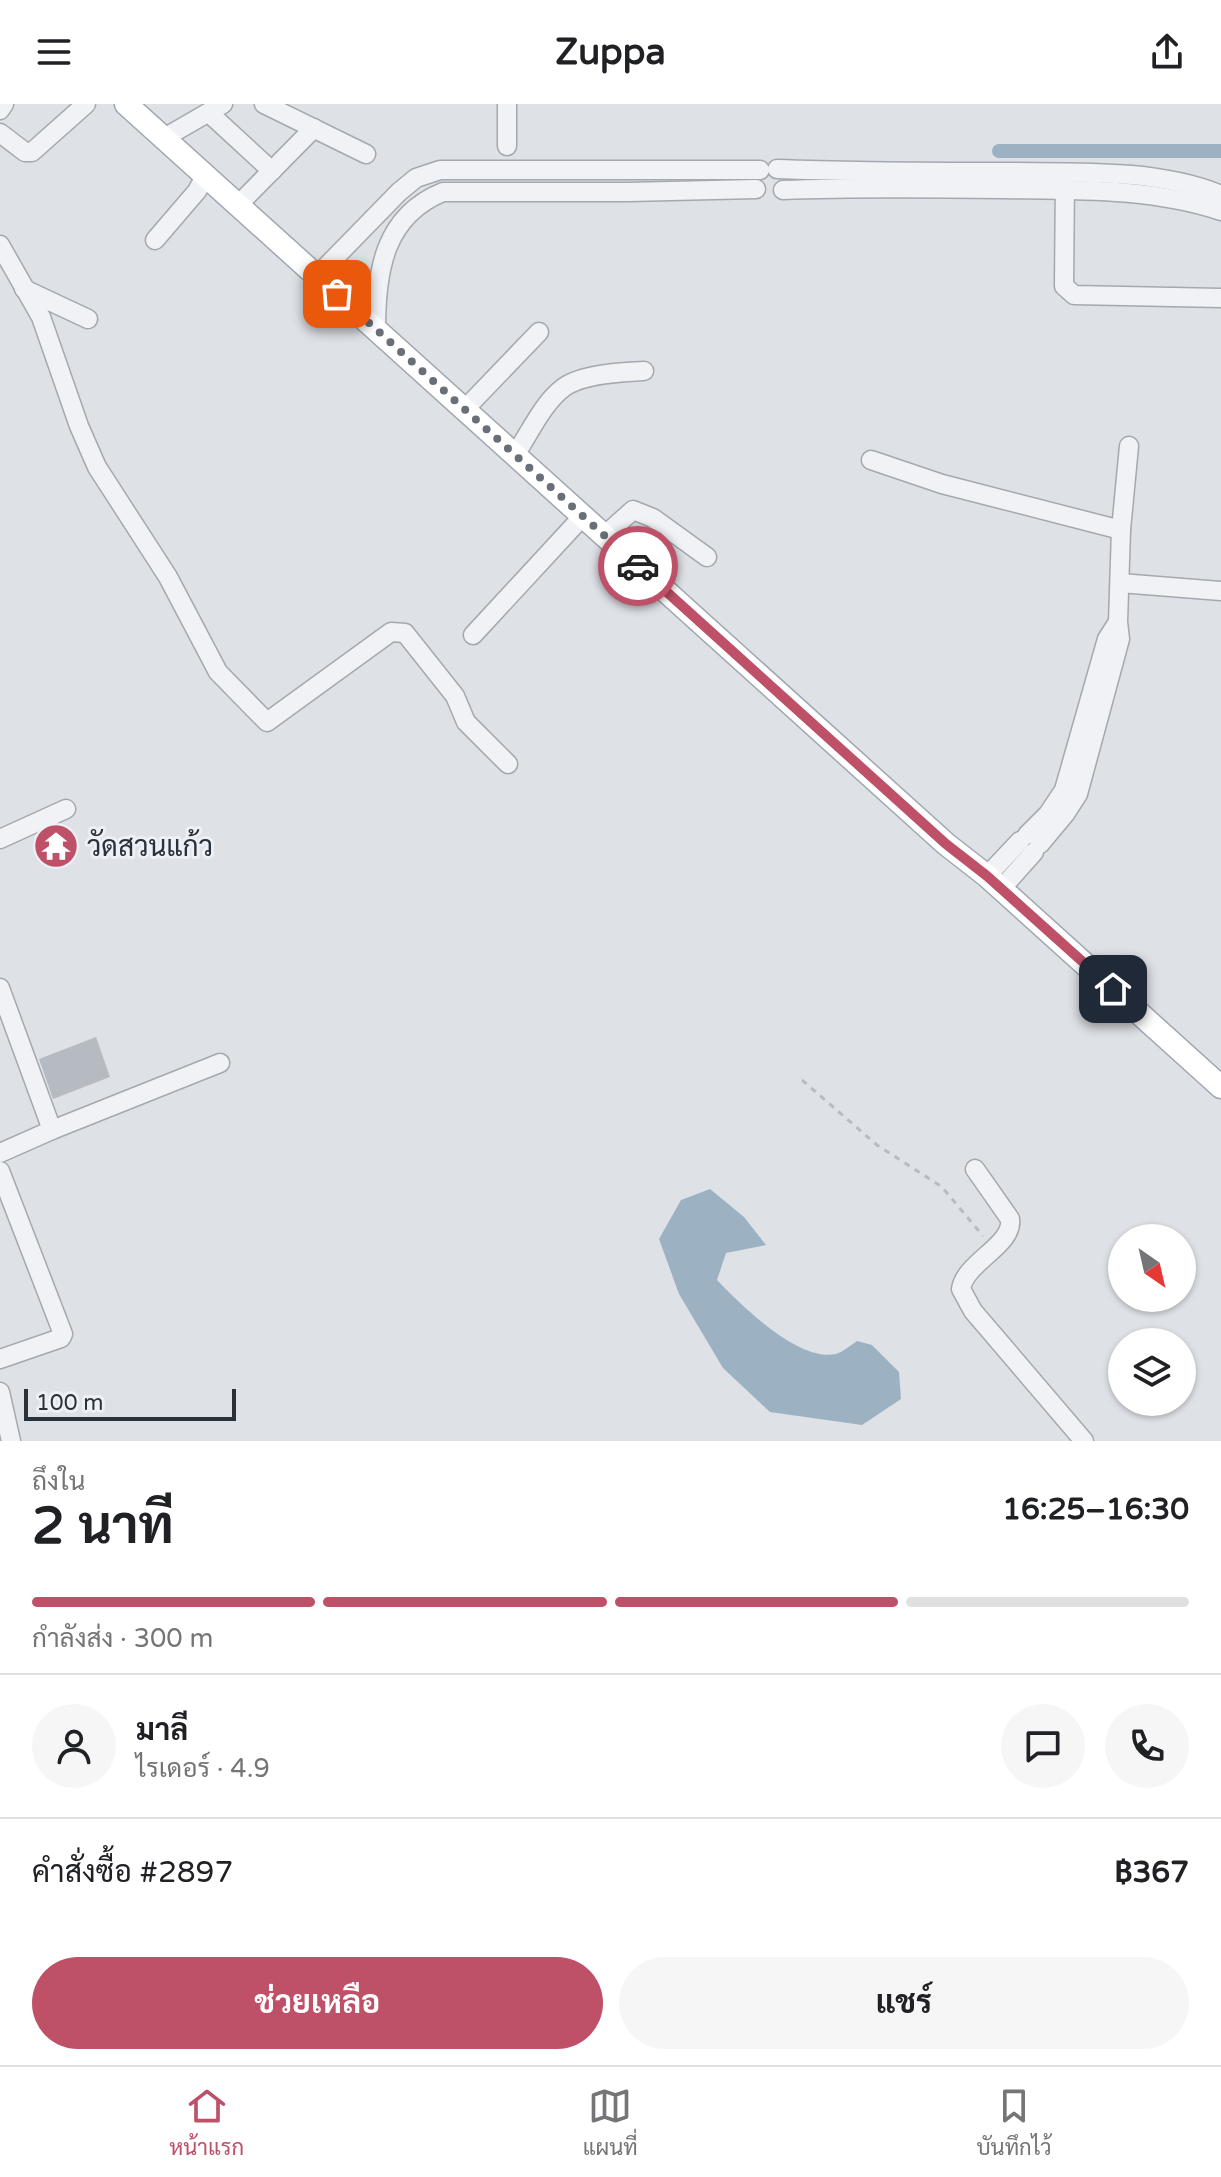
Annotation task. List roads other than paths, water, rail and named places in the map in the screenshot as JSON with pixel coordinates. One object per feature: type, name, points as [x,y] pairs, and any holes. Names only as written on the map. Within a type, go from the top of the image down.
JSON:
[{"type":"main road","points":[[126,104],[946,844],[994,882],[1221,1087]]},
{"type":"street","points":[[0,110],[4,104]]},
{"type":"street","points":[[264,104],[366,154]]},
{"type":"street","points":[[507,104],[507,146]]},
{"type":"street","points":[[0,133],[25,152],[32,152],[77,107]]},
{"type":"street","points":[[164,138],[216,108],[272,171]]},
{"type":"street","points":[[238,205],[314,128]]},
{"type":"street","points":[[500,192],[502,169]]},
{"type":"street","points":[[317,276],[399,192],[416,178],[440,170],[630,170],[854,179],[1064,181],[1152,177],[1197,185],[1221,195]]},
{"type":"street","points":[[628,192],[630,170]]},
{"type":"street","points":[[155,240],[197,191],[206,175]]},
{"type":"street","points":[[764,176],[769,197],[783,190],[854,179]]},
{"type":"street","points":[[376,329],[376,291],[392,234],[422,200],[443,192],[628,192],[764,176],[785,178],[783,190]]},
{"type":"street","points":[[1064,181],[1171,197],[1221,211]]},
{"type":"street","points":[[1064,181],[1064,286],[1074,295],[1221,298]]},
{"type":"street","points":[[375,219],[392,234]]},
{"type":"street","points":[[0,245],[5,268],[24,289],[41,317],[79,426],[97,467],[168,577],[218,672],[267,722],[391,632],[405,633],[455,696],[466,722],[508,764]]},
{"type":"street","points":[[24,289],[88,319]]},
{"type":"street","points":[[465,409],[539,332]]},
{"type":"street","points":[[515,455],[564,386],[603,374],[644,371]]},
{"type":"street","points":[[994,882],[1030,843],[1048,814],[1071,792],[1107,639],[1118,622],[1121,530],[1129,446]]},
{"type":"street","points":[[871,460],[942,484],[1121,530]]},
{"type":"street","points":[[604,536],[633,510],[653,518],[707,557]]},
{"type":"street","points":[[473,635],[583,516]]},
{"type":"street","points":[[1120,583],[1221,591]]},
{"type":"street","points":[[0,839],[66,809]]},
{"type":"street","points":[[0,988],[52,1130]]},
{"type":"street","points":[[0,1153],[220,1063]]},
{"type":"street","points":[[975,1169],[1010,1219],[1010,1230],[964,1279],[961,1289],[964,1297],[1084,1441]]},
{"type":"street","points":[[0,1171],[63,1334],[61,1338],[0,1359]]},
{"type":"street","points":[[0,1392],[11,1441]]},
{"type":"water","points":[[710,1189],[744,1217],[766,1245],[726,1253],[717,1280],[771,1329],[805,1349],[836,1354],[857,1341],[872,1345],[899,1372],[901,1399],[862,1425],[770,1412],[723,1368],[679,1294],[659,1239],[681,1200]]},
{"type":"waterway","points":[[999,151],[1221,151]]},
{"type":"place","name":"วัดสวนแก้ว","points":[[56,846]]}]
